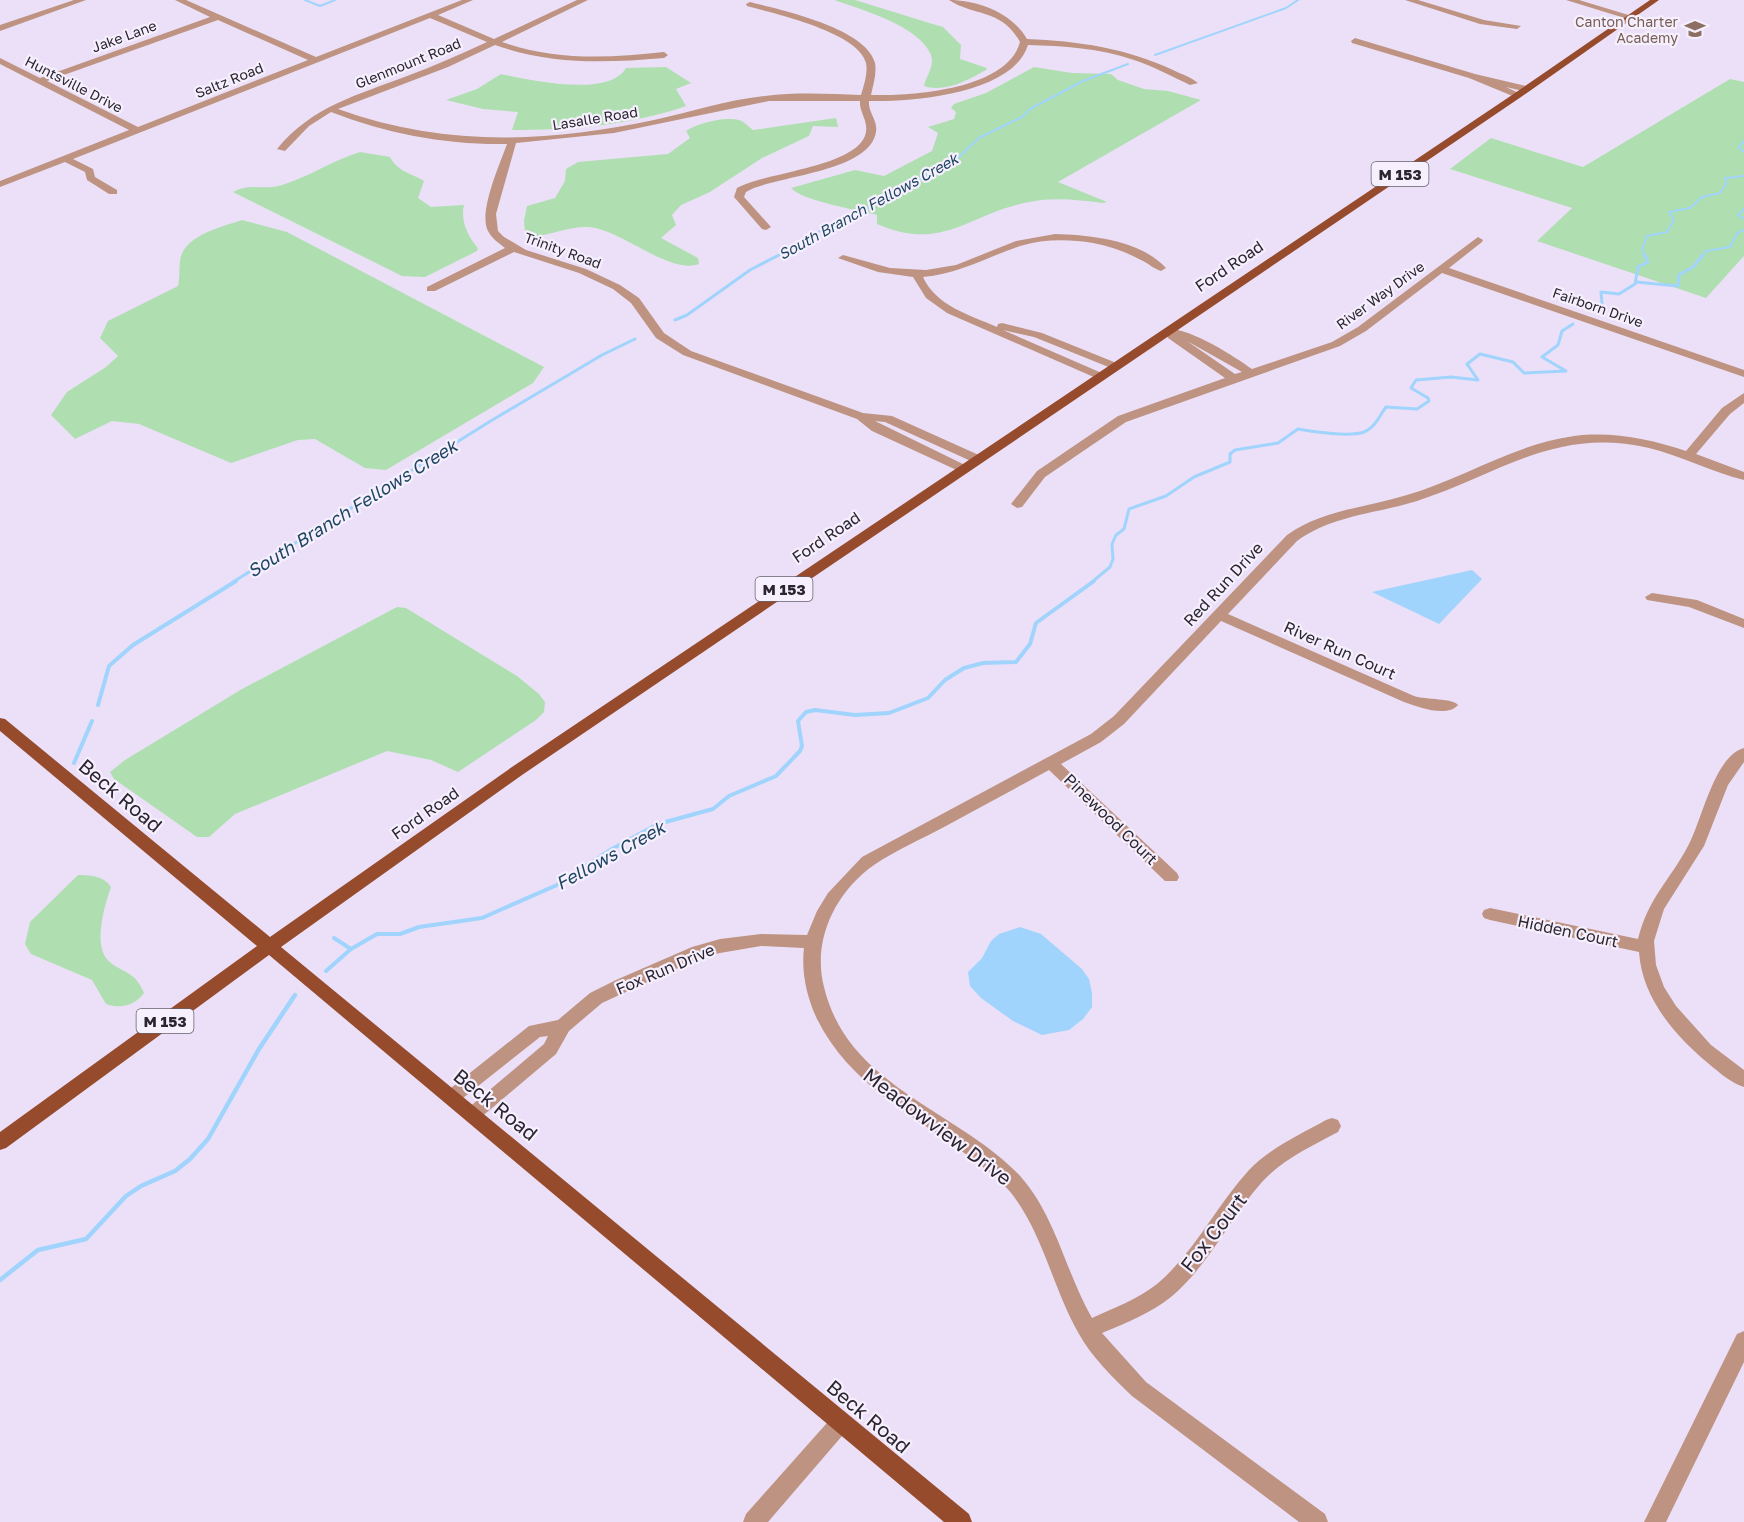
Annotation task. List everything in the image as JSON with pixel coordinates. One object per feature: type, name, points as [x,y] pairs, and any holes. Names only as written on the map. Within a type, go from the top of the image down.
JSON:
[{"type":"main road","name":"Ford Road","points":[[0,1142],[517,771],[1523,92],[1654,0]]},
{"type":"main road","name":"Beck Road","points":[[0,723],[961,1522]]},
{"type":"street","points":[[0,28],[82,0]]},
{"type":"street","points":[[179,0],[316,60]]},
{"type":"street","name":"Saltz Road","points":[[0,184],[469,0]]},
{"type":"street","name":"Glenmount Road","points":[[282,149],[306,123],[330,109],[430,72],[584,0]]},
{"type":"street","points":[[953,0],[1003,18],[1015,27],[1024,42],[1078,45],[1114,52],[1155,65],[1193,83]]},
{"type":"street","points":[[1410,0],[1484,22],[1517,26]]},
{"type":"street","points":[[1570,0],[1635,14]]},
{"type":"street","points":[[1594,0],[1635,14]]},
{"type":"street","points":[[750,4],[835,32],[866,51],[870,62],[863,109],[871,123],[871,135],[855,152],[806,172],[749,184],[741,190],[739,197],[743,204],[753,211],[766,227]]},
{"type":"street","points":[[430,15],[532,54],[549,57],[594,60],[664,55]]},
{"type":"street","name":"Jake Lane","points":[[39,81],[218,17]]},
{"type":"street","points":[[1355,41],[1523,92]]},
{"type":"street","name":"Lasalle Road","points":[[330,109],[371,126],[398,132],[464,140],[512,142],[587,136],[769,98],[925,98],[969,88],[1014,62],[1022,52],[1024,42]]},
{"type":"street","name":"Huntsville Drive","points":[[0,61],[137,130]]},
{"type":"street","name":"Trinity Road","points":[[512,142],[490,222],[498,237],[513,248],[581,270],[621,290],[642,306],[657,332],[687,353],[861,416],[888,419],[977,459]]},
{"type":"street","points":[[65,158],[90,171],[90,178],[113,192]]},
{"type":"street","points":[[843,258],[870,268],[917,274],[956,268],[1021,242],[1046,238],[1071,238],[1114,244],[1151,259],[1161,268]]},
{"type":"street","name":"River Way Drive","points":[[1017,504],[1041,474],[1122,419],[1145,409],[1323,350],[1346,339],[1478,240]]},
{"type":"street","points":[[431,289],[513,248]]},
{"type":"street","name":"Fairborn Drive","points":[[1442,269],[1744,374]]},
{"type":"street","points":[[917,274],[922,288],[931,299],[972,320],[1100,376]]},
{"type":"street","points":[[972,320],[1038,335],[1115,366]]},
{"type":"street","points":[[1168,331],[1199,340],[1251,373]]},
{"type":"street","points":[[1168,331],[1186,347],[1206,358],[1234,379]]},
{"type":"street","points":[[1026,343],[1038,335]]},
{"type":"street","points":[[1689,455],[1725,411],[1744,397]]},
{"type":"street","name":"Trinity Road","points":[[861,416],[876,428],[963,469]]},
{"type":"street","name":"Red Run Drive","points":[[813,942],[820,919],[832,899],[849,877],[868,861],[1096,738],[1119,720],[1292,538],[1306,527],[1324,518],[1415,497],[1547,445],[1564,441],[1616,439],[1650,444],[1689,455],[1744,476]]},
{"type":"street","points":[[1652,597],[1692,603],[1744,624]]},
{"type":"street","name":"River Run Court","points":[[1219,615],[1409,699],[1427,705],[1451,705]]},
{"type":"street","points":[[1744,753],[1724,777],[1715,793],[1696,846],[1653,915],[1648,929],[1647,947],[1649,966],[1656,987],[1668,1009],[1684,1030],[1705,1050],[1744,1080]]},
{"type":"street","name":"Pinewood Court","points":[[1050,762],[1171,877]]},
{"type":"street","name":"Hidden Court","points":[[1490,914],[1647,947]]},
{"type":"street","name":"Fox Run Drive","points":[[473,1114],[550,1049],[563,1026],[596,998],[698,952],[740,942],[761,940],[813,942]]},
{"type":"street","name":"Meadowview Drive","points":[[813,942],[811,969],[814,989],[821,1016],[832,1036],[849,1057],[869,1075],[974,1149],[1015,1184],[1042,1223],[1072,1300],[1087,1330],[1108,1358],[1139,1389],[1317,1522]]},
{"type":"street","name":"Fox Run Drive","points":[[452,1097],[535,1031],[563,1026]]},
{"type":"street","name":"Fox Court","points":[[1087,1330],[1142,1305],[1162,1292],[1189,1264],[1257,1175],[1291,1148],[1332,1126]]},
{"type":"street","points":[[1655,1522],[1744,1341]]},
{"type":"street","points":[[754,1522],[841,1422]]},
{"type":"green space","points":[[834,0],[855,0],[943,27],[961,45],[960,59],[987,68],[979,74],[948,87],[924,86],[932,59],[925,45],[915,35],[888,20]]},
{"type":"green space","points":[[666,67],[691,83],[676,89],[686,106],[622,122],[556,129],[512,130],[518,112],[483,109],[446,100],[477,89],[501,74],[548,83],[586,85],[617,77],[626,68]]},
{"type":"green space","points":[[1034,67],[1072,73],[1111,74],[1118,80],[1144,89],[1168,91],[1201,100],[1058,182],[1107,202],[1103,203],[1057,199],[1038,200],[1008,207],[938,233],[920,234],[900,232],[877,224],[877,215],[819,201],[791,188],[855,170],[884,176],[932,151],[938,133],[928,127],[954,119],[956,112],[951,108],[954,104],[986,93]]},
{"type":"green space","points":[[1730,79],[1744,82],[1744,256],[1706,298],[1537,241],[1572,208],[1450,169],[1491,138],[1583,167]]},
{"type":"green space","points":[[836,118],[838,127],[813,126],[809,136],[762,158],[710,192],[681,205],[672,215],[676,225],[661,238],[698,258],[699,264],[687,266],[674,263],[602,230],[589,227],[534,237],[525,232],[524,221],[527,206],[555,198],[565,181],[566,169],[578,162],[668,154],[690,138],[686,131],[713,121],[736,119],[753,130]]},
{"type":"green space","points":[[360,152],[390,157],[401,169],[424,181],[418,198],[431,207],[464,205],[464,222],[468,234],[478,248],[477,251],[425,277],[402,276],[233,192],[252,187],[282,185]]},
{"type":"green space","points":[[242,220],[287,232],[544,367],[533,383],[386,470],[365,468],[315,439],[298,440],[231,463],[139,424],[112,421],[75,439],[51,415],[67,392],[106,367],[118,356],[100,338],[108,321],[178,286],[180,261],[188,245],[205,233]]},
{"type":"green space","points":[[397,607],[406,608],[517,676],[545,702],[544,712],[536,720],[458,772],[431,760],[387,751],[235,814],[209,837],[197,837],[114,779],[110,772],[125,760],[242,689]]},
{"type":"green space","points":[[78,875],[101,878],[111,887],[102,923],[101,942],[106,958],[136,979],[144,993],[132,1004],[117,1006],[106,1004],[92,980],[31,954],[25,944],[30,922]]},
{"type":"water","points":[[1472,570],[1482,579],[1439,624],[1372,592]]},
{"type":"water","points":[[1020,927],[1041,934],[1082,969],[1089,979],[1092,1007],[1083,1019],[1069,1030],[1042,1035],[1013,1021],[981,998],[970,986],[968,972],[982,958],[991,941],[999,934]]},
{"type":"waterway","points":[[305,0],[320,6],[335,0]]},
{"type":"waterway","name":"South Branch Fellows Creek","points":[[1155,55],[1286,8],[1298,0]]},
{"type":"waterway","name":"South Branch Fellows Creek","points":[[776,257],[827,227],[874,205],[883,197],[926,176],[940,165],[958,158],[979,138],[1022,117],[1030,109],[1083,81],[1128,64]]},
{"type":"waterway","name":"Fellows Creek","points":[[1744,141],[1739,147],[1744,152]]},
{"type":"waterway","name":"Fellows Creek","points":[[1645,257],[1642,250],[1647,236],[1667,232],[1674,220],[1669,212],[1690,208],[1702,197],[1720,193],[1726,184],[1725,178],[1744,176]]},
{"type":"waterway","points":[[1744,209],[1738,215],[1744,219]]},
{"type":"waterway","points":[[1701,257],[1706,251],[1730,247],[1737,233],[1744,230]]},
{"type":"waterway","name":"South Branch Fellows Creek","points":[[675,320],[687,315],[750,270],[779,255]]},
{"type":"waterway","name":"Fellows Creek","points":[[1592,311],[1602,304],[1601,292],[1619,294],[1635,284],[1638,267],[1648,262],[1645,255]]},
{"type":"waterway","points":[[1636,282],[1678,286],[1679,275],[1693,267],[1703,255]]},
{"type":"waterway","name":"Fellows Creek","points":[[1092,582],[1110,567],[1113,559],[1112,544],[1116,535],[1124,529],[1129,509],[1166,496],[1194,477],[1230,462],[1230,454],[1235,450],[1278,443],[1298,429],[1341,434],[1364,432],[1374,424],[1386,407],[1417,409],[1429,401],[1428,398],[1411,388],[1416,380],[1451,377],[1478,380],[1467,364],[1480,354],[1513,362],[1524,373],[1566,371],[1542,357],[1558,345],[1562,331],[1573,324]]},
{"type":"waterway","name":"South Branch Fellows Creek","points":[[233,582],[489,422],[602,355],[635,339]]},
{"type":"waterway","name":"South Branch Fellows Creek","points":[[98,705],[109,666],[133,645],[236,581]]},
{"type":"waterway","name":"Fellows Creek","points":[[351,949],[377,934],[400,934],[419,927],[482,918],[557,885],[612,849],[658,824],[713,809],[729,796],[776,776],[800,751],[802,746],[798,721],[806,712],[815,710],[855,715],[889,713],[928,698],[945,680],[964,668],[983,663],[1016,662],[1030,644],[1036,623],[1094,581]]},
{"type":"waterway","name":"South Branch Fellows Creek","points":[[74,763],[92,721]]},
{"type":"waterway","name":"South Branch Fellows Creek","points":[[334,938],[351,949]]},
{"type":"waterway","name":"Fellows Creek","points":[[326,971],[351,949]]},
{"type":"waterway","name":"Fellows Creek","points":[[0,1280],[38,1250],[86,1239],[126,1196],[141,1186],[175,1171],[190,1159],[208,1139],[259,1049],[295,995]]},
{"type":"place","name":"Canton Charter Academy","points":[[1695,29]]}]
